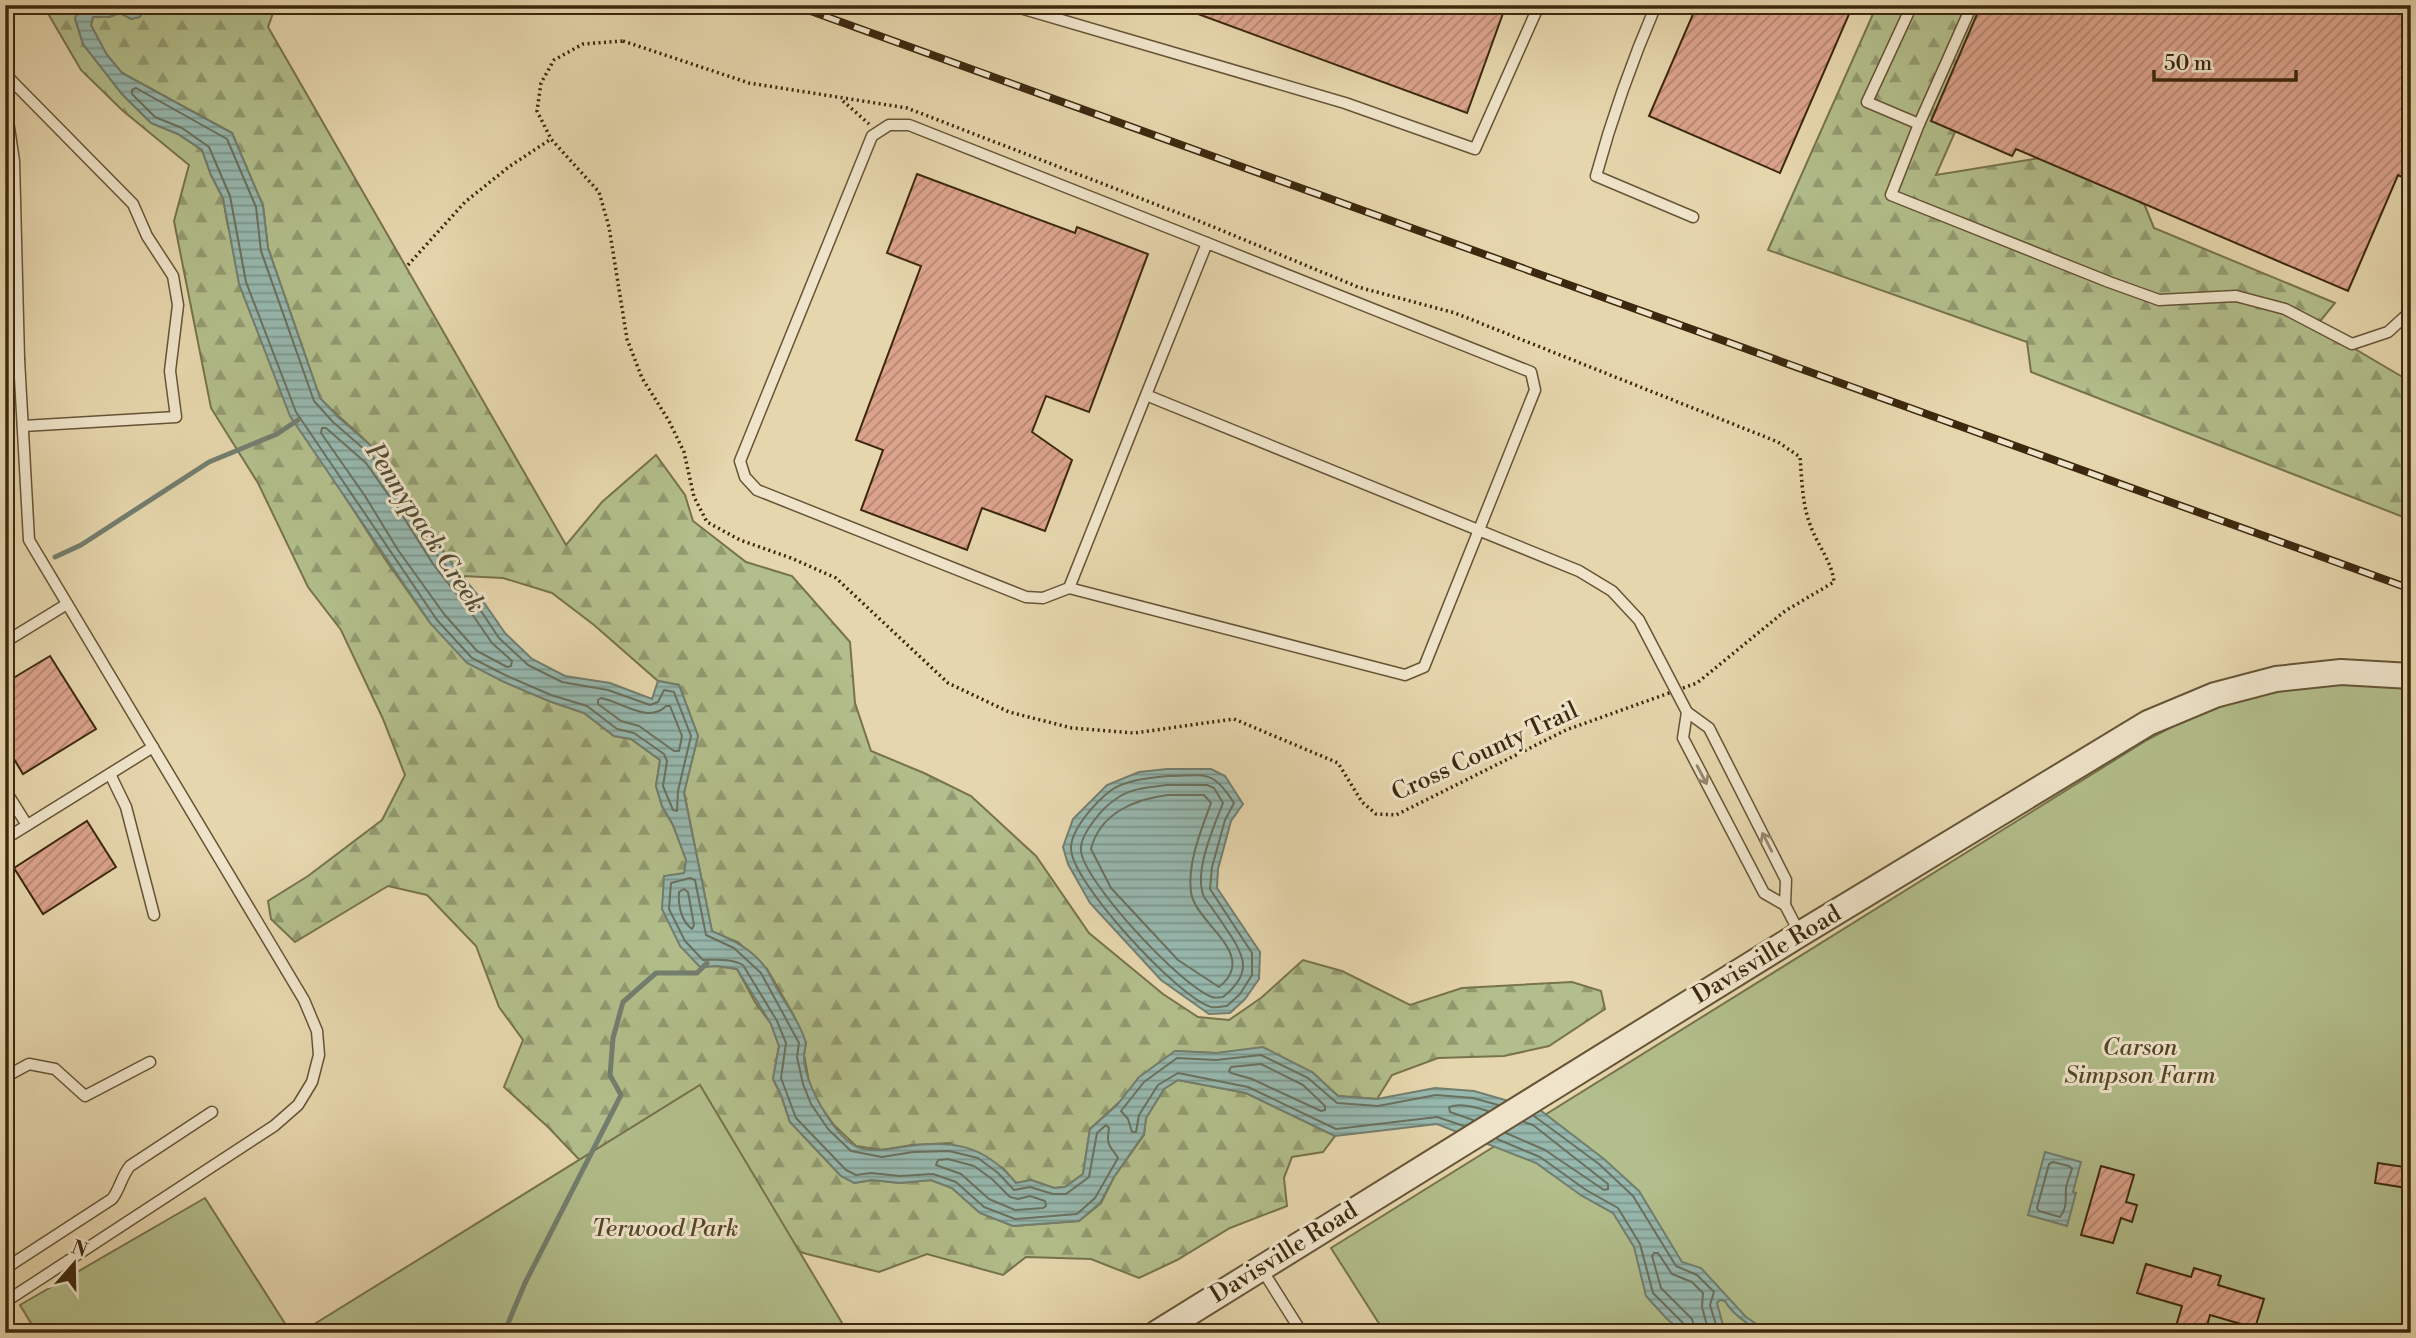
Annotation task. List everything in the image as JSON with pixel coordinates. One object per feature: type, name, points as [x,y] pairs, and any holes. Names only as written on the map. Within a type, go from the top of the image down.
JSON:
[{"type":"street","name":"Davisville Road","points":[[1157,1333],[1800,934],[2148,723],[2215,695],[2276,679],[2341,673],[2411,676]]},
{"type":"lane","points":[[1010,5],[1345,103],[1475,149],[1539,5]]},
{"type":"lane","points":[[1657,5],[1619,97],[1596,176],[1693,217]]},
{"type":"lane","points":[[1912,5],[1867,102],[1919,124]]},
{"type":"lane","points":[[1972,5],[1891,195],[2159,300],[2236,296],[2285,309],[2352,344],[2389,332],[2411,311]]},
{"type":"lane","points":[[5,74],[133,204],[147,236],[173,276],[178,305],[170,371],[176,417],[23,426]]},
{"type":"lane","points":[[5,101],[29,540],[304,1000],[317,1031],[319,1055],[312,1082],[298,1105],[274,1126],[5,1302]]},
{"type":"lane","points":[[889,125],[909,125],[1207,243],[1531,372],[1535,390],[1423,667],[1405,675],[1069,588],[1043,598],[1026,597],[757,490],[745,477],[740,461],[872,136],[889,125]]},
{"type":"lane","points":[[1069,588],[1207,243]]},
{"type":"lane","points":[[5,360],[19,359]]},
{"type":"lane","points":[[1146,395],[1579,571],[1612,591],[1639,620],[1687,712],[1709,728],[1786,880],[1785,905],[1800,934]]},
{"type":"lane","points":[[5,642],[67,604]]},
{"type":"lane","points":[[1687,712],[1683,738],[1764,893],[1785,905]]},
{"type":"lane","points":[[5,839],[153,747]]},
{"type":"lane","points":[[110,774],[126,807],[154,915]]},
{"type":"lane","points":[[5,790],[27,825]]},
{"type":"lane","points":[[5,1077],[29,1064],[55,1069],[85,1096],[150,1062]]},
{"type":"lane","points":[[5,1254],[8,1266],[112,1199],[120,1190],[123,1175],[130,1166],[212,1112]]},
{"type":"lane","points":[[1261,1268],[1302,1333]]},
{"type":"path","name":"Cross County Trail","points":[[1661,696],[1566,730],[1396,815],[1376,814],[1362,802],[1338,763],[1234,719],[1134,733],[1072,728],[1009,712],[948,683],[836,578],[740,540],[707,522],[694,497],[684,452],[669,421],[642,378],[627,339],[609,227],[599,192],[551,139],[537,111],[541,83],[554,60],[583,44],[623,41],[749,83],[907,108],[1199,221],[1358,287],[1455,313],[1778,442],[1800,457],[1803,501],[1810,526],[1833,570],[1835,582],[1785,611],[1697,683]]},
{"type":"path","points":[[841,99],[878,132]]},
{"type":"path","points":[[408,265],[465,202],[510,166],[551,139]]},
{"type":"green space","points":[[43,5],[83,5],[75,19],[83,44],[122,94],[151,123],[178,134],[202,150],[223,198],[228,227],[324,464],[385,559],[431,624],[502,681],[584,713],[614,736],[631,739],[660,760],[656,786],[686,859],[685,873],[700,967],[737,969],[771,1024],[779,1046],[773,1079],[790,1122],[841,1176],[855,1183],[872,1180],[900,1183],[931,1180],[952,1188],[980,1213],[1013,1226],[1079,1221],[1101,1203],[1114,1177],[1144,1135],[1146,1118],[1164,1089],[1178,1080],[1246,1093],[1335,1136],[1323,1152],[1292,1157],[1284,1178],[1287,1206],[1230,1228],[1177,1260],[1139,1278],[1091,1259],[1026,1257],[1003,1275],[927,1254],[879,1272],[807,1254],[618,1200],[548,1127],[504,1087],[523,1040],[499,1007],[476,946],[427,895],[388,886],[295,942],[271,919],[268,901],[308,876],[382,820],[405,775],[383,719],[341,630],[308,587],[258,483],[211,408],[174,221],[189,165],[122,110],[81,70]]},
{"type":"green space","points":[[145,5],[276,5],[268,27],[566,545],[602,502],[656,455],[685,495],[693,521],[746,562],[792,576],[850,642],[855,703],[871,751],[971,796],[1036,856],[1089,933],[1163,994],[1198,1017],[1229,1020],[1261,998],[1303,960],[1342,971],[1410,1005],[1462,988],[1572,982],[1601,991],[1605,1009],[1549,1046],[1504,1056],[1438,1058],[1392,1075],[1377,1099],[1338,1096],[1312,1072],[1216,1053],[1175,1051],[1090,1129],[1083,1174],[1065,1187],[1054,1188],[1031,1180],[1016,1183],[1003,1168],[949,1143],[882,1150],[856,1146],[834,1125],[817,1101],[809,1082],[804,1055],[806,1043],[767,969],[738,942],[712,932],[684,792],[698,736],[679,685],[658,681],[594,625],[552,593],[503,578],[462,576],[379,455],[320,398],[268,248],[263,206],[232,133],[122,73],[97,39],[91,25],[93,17],[109,17],[121,12],[131,19],[140,17]]},
{"type":"green space","points":[[1877,5],[2011,5],[1936,175],[2120,145],[2154,228],[2335,303],[2316,326],[2411,382],[2411,520],[2031,372],[2027,342],[1768,250]]},
{"type":"green space","name":"Carson Simpson Farm","points":[[2366,683],[2411,685],[2411,1333],[1385,1333],[1331,1248],[2147,740],[2201,711],[2263,690]]},
{"type":"green space","name":"Terwood Park","points":[[700,1085],[848,1333],[300,1333]]},
{"type":"green space","points":[[205,1198],[291,1333],[37,1333],[20,1305]]},
{"type":"water","name":"Pennypack Creek","points":[[83,5],[145,5],[140,17],[131,19],[120,13],[109,17],[93,17],[91,25],[107,55],[122,73],[232,133],[263,206],[268,248],[320,398],[378,452],[445,555],[505,633],[532,659],[565,676],[610,683],[652,699],[658,681],[679,685],[698,736],[684,793],[712,931],[749,951],[767,970],[803,1034],[806,1044],[805,1067],[814,1092],[829,1119],[846,1139],[855,1146],[872,1150],[936,1144],[965,1147],[992,1160],[1016,1183],[1031,1180],[1054,1188],[1065,1187],[1083,1174],[1090,1129],[1117,1105],[1139,1077],[1175,1051],[1216,1053],[1263,1047],[1312,1072],[1338,1096],[1377,1099],[1435,1088],[1474,1091],[1540,1110],[1604,1159],[1639,1191],[1682,1262],[1701,1268],[1746,1317],[1770,1333],[1758,1333],[1757,1329],[1739,1317],[1725,1301],[1720,1300],[1717,1303],[1723,1325],[1731,1333],[1683,1333],[1646,1296],[1634,1247],[1613,1213],[1582,1196],[1536,1163],[1437,1124],[1335,1136],[1246,1093],[1178,1080],[1164,1089],[1146,1118],[1144,1134],[1114,1177],[1100,1203],[1079,1221],[1013,1226],[980,1213],[952,1188],[931,1180],[900,1183],[872,1180],[854,1183],[841,1176],[790,1122],[773,1079],[779,1046],[771,1024],[737,969],[700,967],[680,946],[662,909],[664,876],[684,873],[686,860],[656,786],[660,760],[631,739],[614,736],[584,713],[502,681],[467,663],[431,624],[290,416],[239,284],[223,198],[202,150],[178,134],[151,123],[122,94],[83,44],[75,18]]},
{"type":"water","points":[[1211,769],[1225,776],[1243,804],[1231,821],[1218,869],[1217,888],[1260,952],[1259,979],[1245,999],[1230,1013],[1209,1014],[1161,980],[1090,903],[1068,864],[1063,847],[1073,819],[1107,785],[1139,772]]},
{"type":"water","points":[[2045,1152],[2081,1162],[2067,1226],[2028,1215]]},
{"type":"building","points":[[1179,5],[1506,5],[1467,113]]},
{"type":"building","points":[[1697,5],[1853,5],[1780,173],[1649,116]]},
{"type":"building","points":[[1981,5],[2411,5],[2411,181],[2398,175],[2348,291],[2016,149],[2012,156],[1931,121]]},
{"type":"building","points":[[917,174],[1075,233],[1077,227],[1148,254],[1089,412],[1046,396],[1032,432],[1072,460],[1045,531],[982,508],[967,550],[861,510],[883,450],[856,440],[921,266],[887,253]]},
{"type":"building","points":[[50,656],[96,729],[23,774],[5,744],[5,683]]},
{"type":"building","points":[[87,821],[116,867],[43,914],[14,868]]},
{"type":"building","points":[[2378,1163],[2411,1168],[2407,1188],[2375,1183]]},
{"type":"building","points":[[2101,1166],[2134,1175],[2126,1202],[2137,1205],[2132,1222],[2121,1218],[2113,1243],[2081,1235]]},
{"type":"building","points":[[2146,1264],[2191,1277],[2194,1268],[2221,1276],[2218,1285],[2264,1299],[2255,1328],[2210,1315],[2205,1333],[2174,1333],[2182,1306],[2137,1293]]},
{"type":"waterway","points":[[55,557],[81,545],[209,462],[277,434],[298,420]]},
{"type":"waterway","points":[[504,1333],[525,1283],[621,1095],[610,1075],[613,1038],[623,1002],[656,973],[697,973],[707,963]]},
{"type":"railway","points":[[794,5],[2411,589]]}]
